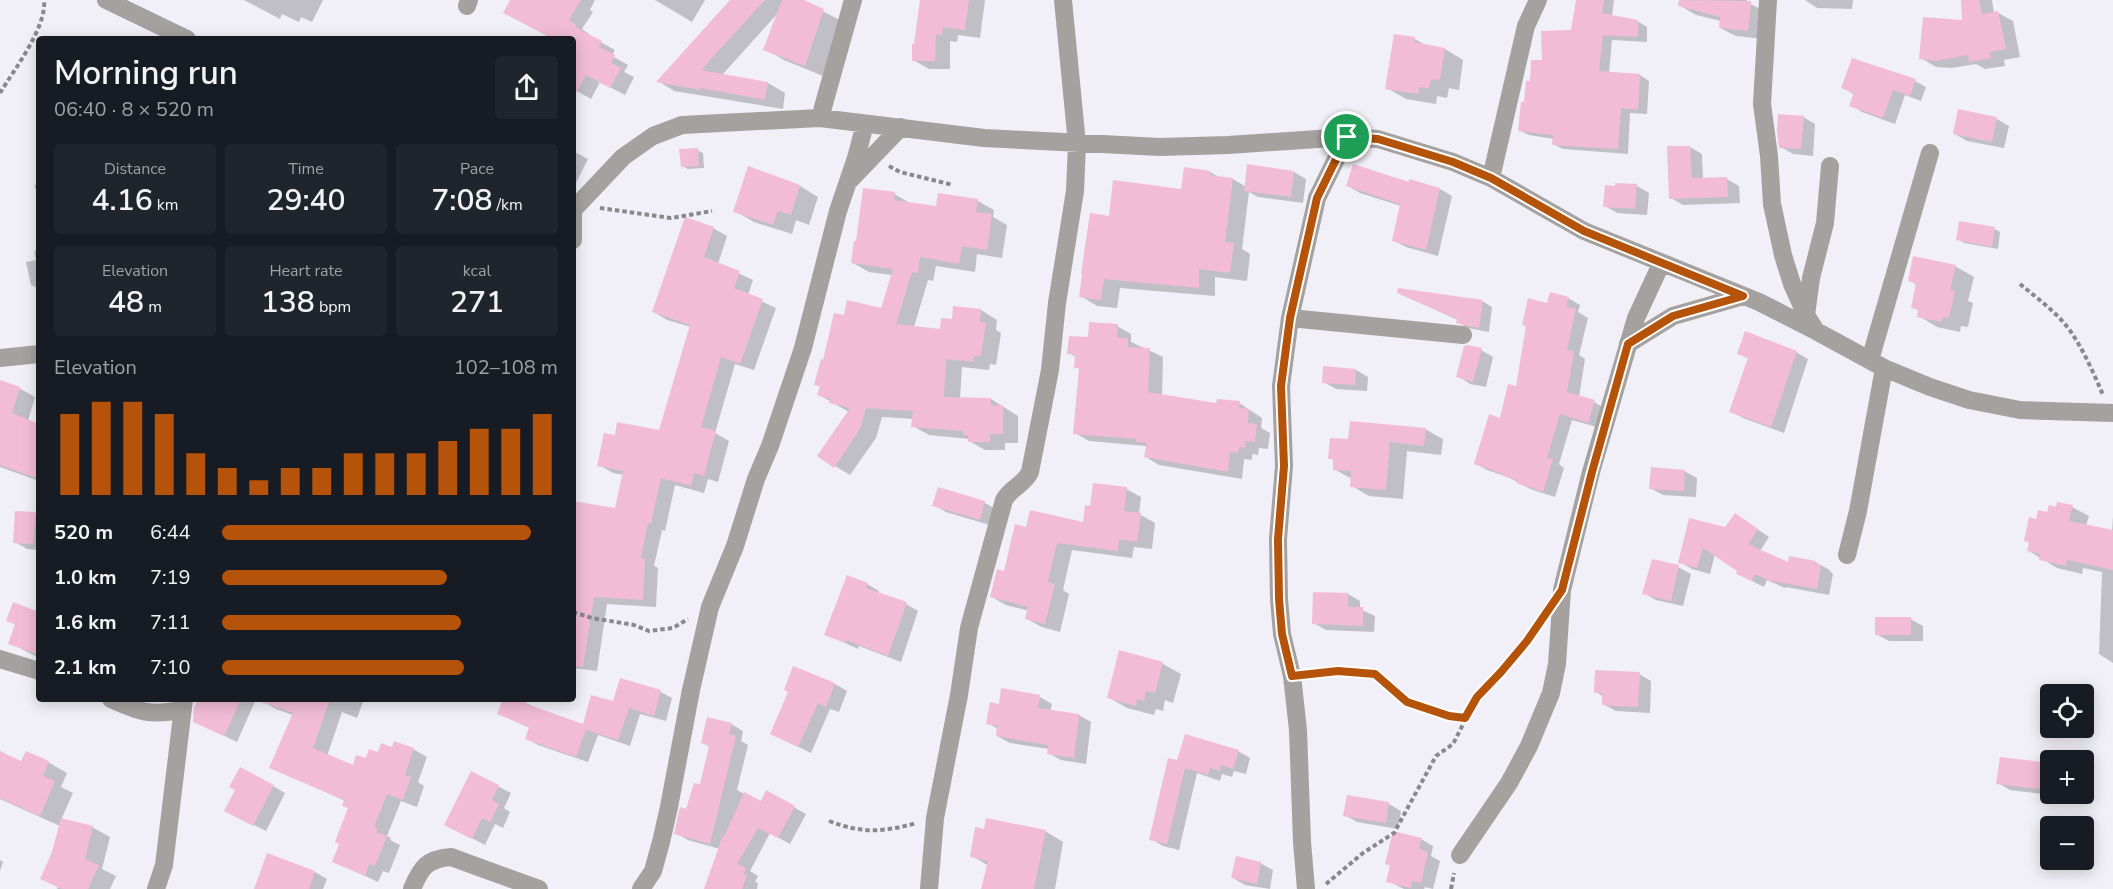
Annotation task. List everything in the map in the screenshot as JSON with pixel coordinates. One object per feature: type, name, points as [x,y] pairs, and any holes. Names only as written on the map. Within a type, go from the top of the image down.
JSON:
[{"type":"street","points":[[106,0],[180,36]]},
{"type":"street","points":[[820,118],[853,0]]},
{"type":"street","points":[[929,889],[935,818],[959,695],[969,628],[1004,500],[1008,492],[1027,479],[1033,462],[1050,369],[1057,303],[1075,191],[1077,144],[1063,0]]},
{"type":"street","points":[[1491,178],[1526,26],[1538,0]]},
{"type":"street","points":[[1767,0],[1762,104],[1772,204],[1792,284],[1811,323]]},
{"type":"street","points":[[576,207],[624,157],[653,136],[682,125],[820,118],[984,138],[1160,147],[1347,137],[1378,139],[1453,162],[1491,178],[1584,231],[1811,323],[1877,364],[1969,400],[2020,410],[2112,413]]},
{"type":"street","points":[[641,889],[652,871],[664,830],[691,690],[710,607],[735,546],[803,348],[838,211],[865,124]]},
{"type":"street","points":[[847,182],[901,128]]},
{"type":"street","points":[[1306,889],[1298,730],[1292,676],[1282,634],[1279,599],[1278,539],[1284,466],[1281,386],[1290,318],[1317,198],[1347,137]]},
{"type":"street","points":[[1847,555],[1858,511],[1877,364],[1930,153]]},
{"type":"street","points":[[1811,323],[1811,278],[1825,223],[1830,166]]},
{"type":"street","points":[[1460,855],[1509,783],[1529,746],[1551,693],[1557,664],[1562,590],[1592,472],[1636,318],[1661,264]]},
{"type":"street","points":[[1628,344],[1673,316],[1743,296]]},
{"type":"street","points":[[1290,318],[1463,335]]},
{"type":"street","points":[[0,358],[36,354]]},
{"type":"street","points":[[0,659],[36,670]]},
{"type":"street","points":[[118,702],[138,711],[159,714],[182,704],[164,865],[156,889]]},
{"type":"street","points":[[412,889],[425,865],[436,858],[451,857],[538,889]]},
{"type":"path","points":[[0,93],[38,28],[45,9],[44,0]]},
{"type":"path","points":[[872,157],[900,172],[953,185]]},
{"type":"path","points":[[576,207],[594,207],[671,218],[712,211]]},
{"type":"path","points":[[2020,285],[2049,307],[2071,332],[2112,413]]},
{"type":"path","points":[[1322,889],[1342,869],[1394,833],[1437,756],[1453,744],[1477,697],[1527,641],[1562,590]]},
{"type":"path","points":[[576,613],[634,625],[649,631],[673,628],[710,607]]},
{"type":"path","points":[[1292,676],[1338,671],[1375,674],[1407,702],[1449,716],[1465,718]]},
{"type":"path","points":[[829,820],[849,829],[869,832],[935,818]]},
{"type":"building","points":[[510,0],[581,0],[569,20],[576,25],[575,27],[602,41],[599,47],[615,55],[611,63],[621,68],[610,88],[586,75],[576,93],[576,36],[547,36],[503,13]]},
{"type":"building","points":[[730,0],[765,0],[701,70],[768,82],[765,100],[656,82]]},
{"type":"building","points":[[782,0],[804,0],[824,9],[805,66],[763,50]]},
{"type":"building","points":[[920,0],[969,0],[965,30],[943,27],[942,35],[936,34],[935,61],[912,61],[912,44],[914,44]]},
{"type":"building","points":[[1576,0],[1604,0],[1602,13],[1638,20],[1638,37],[1603,35],[1599,71],[1640,74],[1638,110],[1621,108],[1618,149],[1552,145],[1553,135],[1518,131],[1526,81],[1530,81],[1531,60],[1542,60],[1541,31],[1571,30]]},
{"type":"building","points":[[1679,0],[1751,1],[1748,31],[1719,28],[1720,17],[1678,6]]},
{"type":"building","points":[[1961,0],[1979,0],[1982,14],[1998,11],[2006,49],[1990,52],[1991,58],[1969,62],[1968,55],[1936,61],[1919,59],[1923,17],[1962,20]]},
{"type":"building","points":[[1394,34],[1415,37],[1414,42],[1445,48],[1440,80],[1431,79],[1429,88],[1419,87],[1418,94],[1385,89]]},
{"type":"building","points":[[1852,58],[1916,79],[1910,96],[1893,90],[1883,118],[1849,106],[1854,93],[1841,88]]},
{"type":"building","points":[[1958,109],[1997,117],[1992,142],[1953,134]]},
{"type":"building","points":[[1778,114],[1804,116],[1801,149],[1779,148]]},
{"type":"building","points":[[1667,146],[1690,146],[1692,178],[1727,177],[1728,197],[1669,199]]},
{"type":"building","points":[[698,148],[699,166],[681,167],[679,149]]},
{"type":"building","points":[[1247,164],[1294,171],[1291,197],[1244,191]]},
{"type":"building","points":[[1353,164],[1409,182],[1409,179],[1440,188],[1426,250],[1392,241],[1400,204],[1346,186]]},
{"type":"building","points":[[748,166],[800,185],[791,215],[778,211],[773,225],[733,212]]},
{"type":"building","points":[[1184,167],[1210,171],[1210,175],[1233,178],[1225,242],[1234,243],[1230,273],[1199,269],[1199,288],[1104,279],[1101,300],[1079,297],[1090,213],[1109,216],[1113,180],[1181,189]]},
{"type":"building","points":[[1615,183],[1637,184],[1635,209],[1603,207],[1605,185],[1615,186]]},
{"type":"building","points":[[863,188],[895,192],[894,200],[936,206],[938,193],[978,199],[976,212],[992,214],[987,250],[962,246],[959,264],[920,257],[918,273],[912,272],[896,324],[940,329],[941,318],[952,319],[953,306],[981,309],[980,322],[986,323],[981,356],[974,356],[973,362],[946,359],[944,397],[991,398],[991,406],[1003,405],[1003,434],[990,434],[990,442],[968,442],[968,435],[963,435],[963,431],[911,427],[913,411],[866,408],[860,429],[834,468],[817,456],[850,408],[829,403],[830,399],[817,395],[820,386],[814,385],[821,359],[823,360],[834,313],[844,315],[847,300],[881,308],[893,269],[851,263]]},
{"type":"building","points":[[685,217],[714,227],[704,257],[740,271],[734,288],[763,299],[740,364],[721,357],[701,427],[716,431],[704,476],[694,473],[691,486],[661,478],[641,558],[645,559],[643,600],[594,597],[583,667],[576,666],[576,502],[615,508],[623,471],[597,466],[604,433],[615,435],[617,422],[659,430],[690,325],[652,312]]},
{"type":"building","points":[[1959,221],[1995,227],[1992,247],[1956,240]]},
{"type":"building","points":[[1913,256],[1956,265],[1950,290],[1955,291],[1949,318],[1943,317],[1942,322],[1917,317],[1918,310],[1911,308],[1916,283],[1908,281]]},
{"type":"building","points":[[1398,288],[1483,300],[1479,328],[1456,323],[1457,319],[1397,293]]},
{"type":"building","points":[[1550,292],[1569,297],[1566,307],[1576,309],[1567,350],[1574,351],[1567,392],[1595,400],[1588,423],[1560,414],[1547,458],[1553,459],[1543,492],[1516,483],[1517,480],[1474,464],[1489,414],[1500,418],[1508,384],[1516,386],[1526,326],[1522,325],[1528,298],[1547,303]]},
{"type":"building","points":[[1089,322],[1118,324],[1117,338],[1128,338],[1128,347],[1150,348],[1148,392],[1216,403],[1217,399],[1240,401],[1239,408],[1249,409],[1248,423],[1257,424],[1255,442],[1245,441],[1245,448],[1239,447],[1238,453],[1230,452],[1228,472],[1144,457],[1147,443],[1136,442],[1136,439],[1073,434],[1079,368],[1074,368],[1075,354],[1067,354],[1069,336],[1088,337]]},
{"type":"building","points":[[1745,331],[1797,351],[1771,427],[1729,412],[1748,358],[1737,354]]},
{"type":"building","points":[[1464,346],[1482,348],[1473,382],[1456,377]]},
{"type":"building","points":[[1323,366],[1356,369],[1355,385],[1322,383]]},
{"type":"building","points":[[0,380],[20,387],[12,413],[36,423],[36,478],[0,465]]},
{"type":"building","points":[[1350,421],[1426,428],[1424,446],[1390,442],[1386,490],[1350,487],[1351,471],[1333,470],[1333,459],[1328,459],[1330,438],[1348,439]]},
{"type":"building","points":[[1651,467],[1685,470],[1684,491],[1649,489]]},
{"type":"building","points":[[1093,483],[1127,487],[1124,511],[1141,513],[1137,542],[1119,539],[1118,551],[1057,543],[1048,582],[1055,584],[1045,624],[1025,619],[1028,607],[990,597],[997,569],[1004,571],[1015,524],[1026,527],[1030,510],[1083,522],[1085,505],[1090,506]]},
{"type":"building","points":[[938,487],[985,501],[980,520],[932,506]]},
{"type":"building","points":[[2057,502],[2073,505],[2069,521],[2113,530],[2113,570],[2067,560],[2066,566],[2039,560],[2040,554],[2027,551],[2029,542],[2024,541],[2029,517],[2036,519],[2038,510],[2047,512],[2049,505],[2056,507]]},
{"type":"building","points":[[15,511],[36,512],[33,544],[13,543]]},
{"type":"building","points":[[1735,513],[1758,529],[1748,544],[1788,562],[1789,556],[1816,561],[1815,564],[1821,565],[1817,589],[1773,581],[1773,583],[1755,574],[1752,581],[1736,574],[1737,571],[1703,548],[1697,568],[1678,563],[1689,518],[1725,527]]},
{"type":"building","points":[[1652,559],[1679,565],[1671,601],[1642,594]]},
{"type":"building","points":[[847,575],[868,583],[866,588],[907,602],[888,656],[846,640],[845,643],[824,635]]},
{"type":"building","points":[[1313,592],[1348,593],[1348,607],[1363,607],[1363,626],[1312,624]]},
{"type":"building","points":[[13,602],[36,611],[36,654],[8,644],[15,624],[6,621]]},
{"type":"building","points":[[1875,617],[1911,617],[1911,635],[1875,635]]},
{"type":"building","points":[[1119,650],[1163,662],[1155,693],[1146,691],[1144,701],[1137,699],[1136,706],[1107,698]]},
{"type":"building","points":[[793,666],[835,683],[826,707],[818,703],[798,747],[770,734],[788,692],[784,690]]},
{"type":"building","points":[[1595,670],[1640,672],[1638,707],[1602,705],[1602,693],[1594,693]]},
{"type":"building","points":[[620,678],[661,690],[654,716],[629,708],[618,740],[586,730],[576,757],[525,739],[529,727],[497,714],[502,702],[524,702],[583,724],[591,695],[613,701]]},
{"type":"building","points":[[1001,688],[1040,695],[1038,708],[1079,714],[1074,758],[1047,754],[1048,745],[996,736],[997,726],[986,724],[990,702],[999,704]]},
{"type":"building","points":[[197,702],[240,702],[224,736],[193,722]]},
{"type":"building","points":[[261,702],[329,702],[313,748],[353,765],[356,755],[366,758],[369,749],[378,752],[381,743],[392,747],[394,741],[414,748],[405,775],[411,777],[403,800],[387,794],[374,827],[378,828],[376,832],[387,836],[375,866],[369,864],[365,876],[332,862],[339,844],[335,842],[348,808],[342,806],[344,800],[269,768],[293,713]]},
{"type":"building","points":[[707,717],[732,723],[729,734],[736,736],[710,844],[674,834],[680,807],[686,809],[694,783],[700,784],[709,746],[701,743]]},
{"type":"building","points":[[1185,734],[1239,750],[1233,769],[1221,765],[1220,771],[1210,768],[1208,775],[1185,768],[1167,844],[1149,840],[1168,758],[1177,760]]},
{"type":"building","points":[[0,751],[21,761],[26,751],[49,761],[43,776],[55,781],[40,816],[0,798]]},
{"type":"building","points":[[2000,757],[2040,762],[2040,789],[1996,784]]},
{"type":"building","points":[[240,767],[274,785],[253,826],[224,811],[235,790],[229,787]]},
{"type":"building","points":[[471,771],[499,785],[492,800],[499,804],[490,822],[482,818],[472,839],[444,825]]},
{"type":"building","points":[[766,790],[795,806],[778,838],[758,828],[737,864],[746,868],[744,874],[747,875],[742,889],[704,889],[723,835],[744,792],[761,801]]},
{"type":"building","points":[[1347,795],[1389,802],[1386,823],[1343,816]]},
{"type":"building","points":[[61,818],[93,826],[85,859],[99,865],[88,889],[62,889],[40,879],[52,852]]},
{"type":"building","points":[[986,818],[1046,830],[1034,889],[981,889],[988,861],[970,857],[975,827],[984,829]]},
{"type":"building","points":[[1393,831],[1422,838],[1419,848],[1428,853],[1421,883],[1412,881],[1411,888],[1386,882],[1390,865],[1385,864]]},
{"type":"building","points":[[267,853],[315,871],[309,889],[254,889]]},
{"type":"building","points":[[1236,856],[1261,862],[1257,884],[1231,878]]},
{"type":"route","points":[[1347,137],[1378,139],[1453,162],[1491,178],[1584,231],[1743,296],[1673,316],[1628,344],[1562,590],[1527,641],[1477,697],[1465,718],[1449,716],[1407,702],[1375,674],[1338,671],[1292,676],[1282,634],[1278,539],[1284,466],[1281,386],[1284,357],[1290,318],[1317,198],[1347,137]]}]
